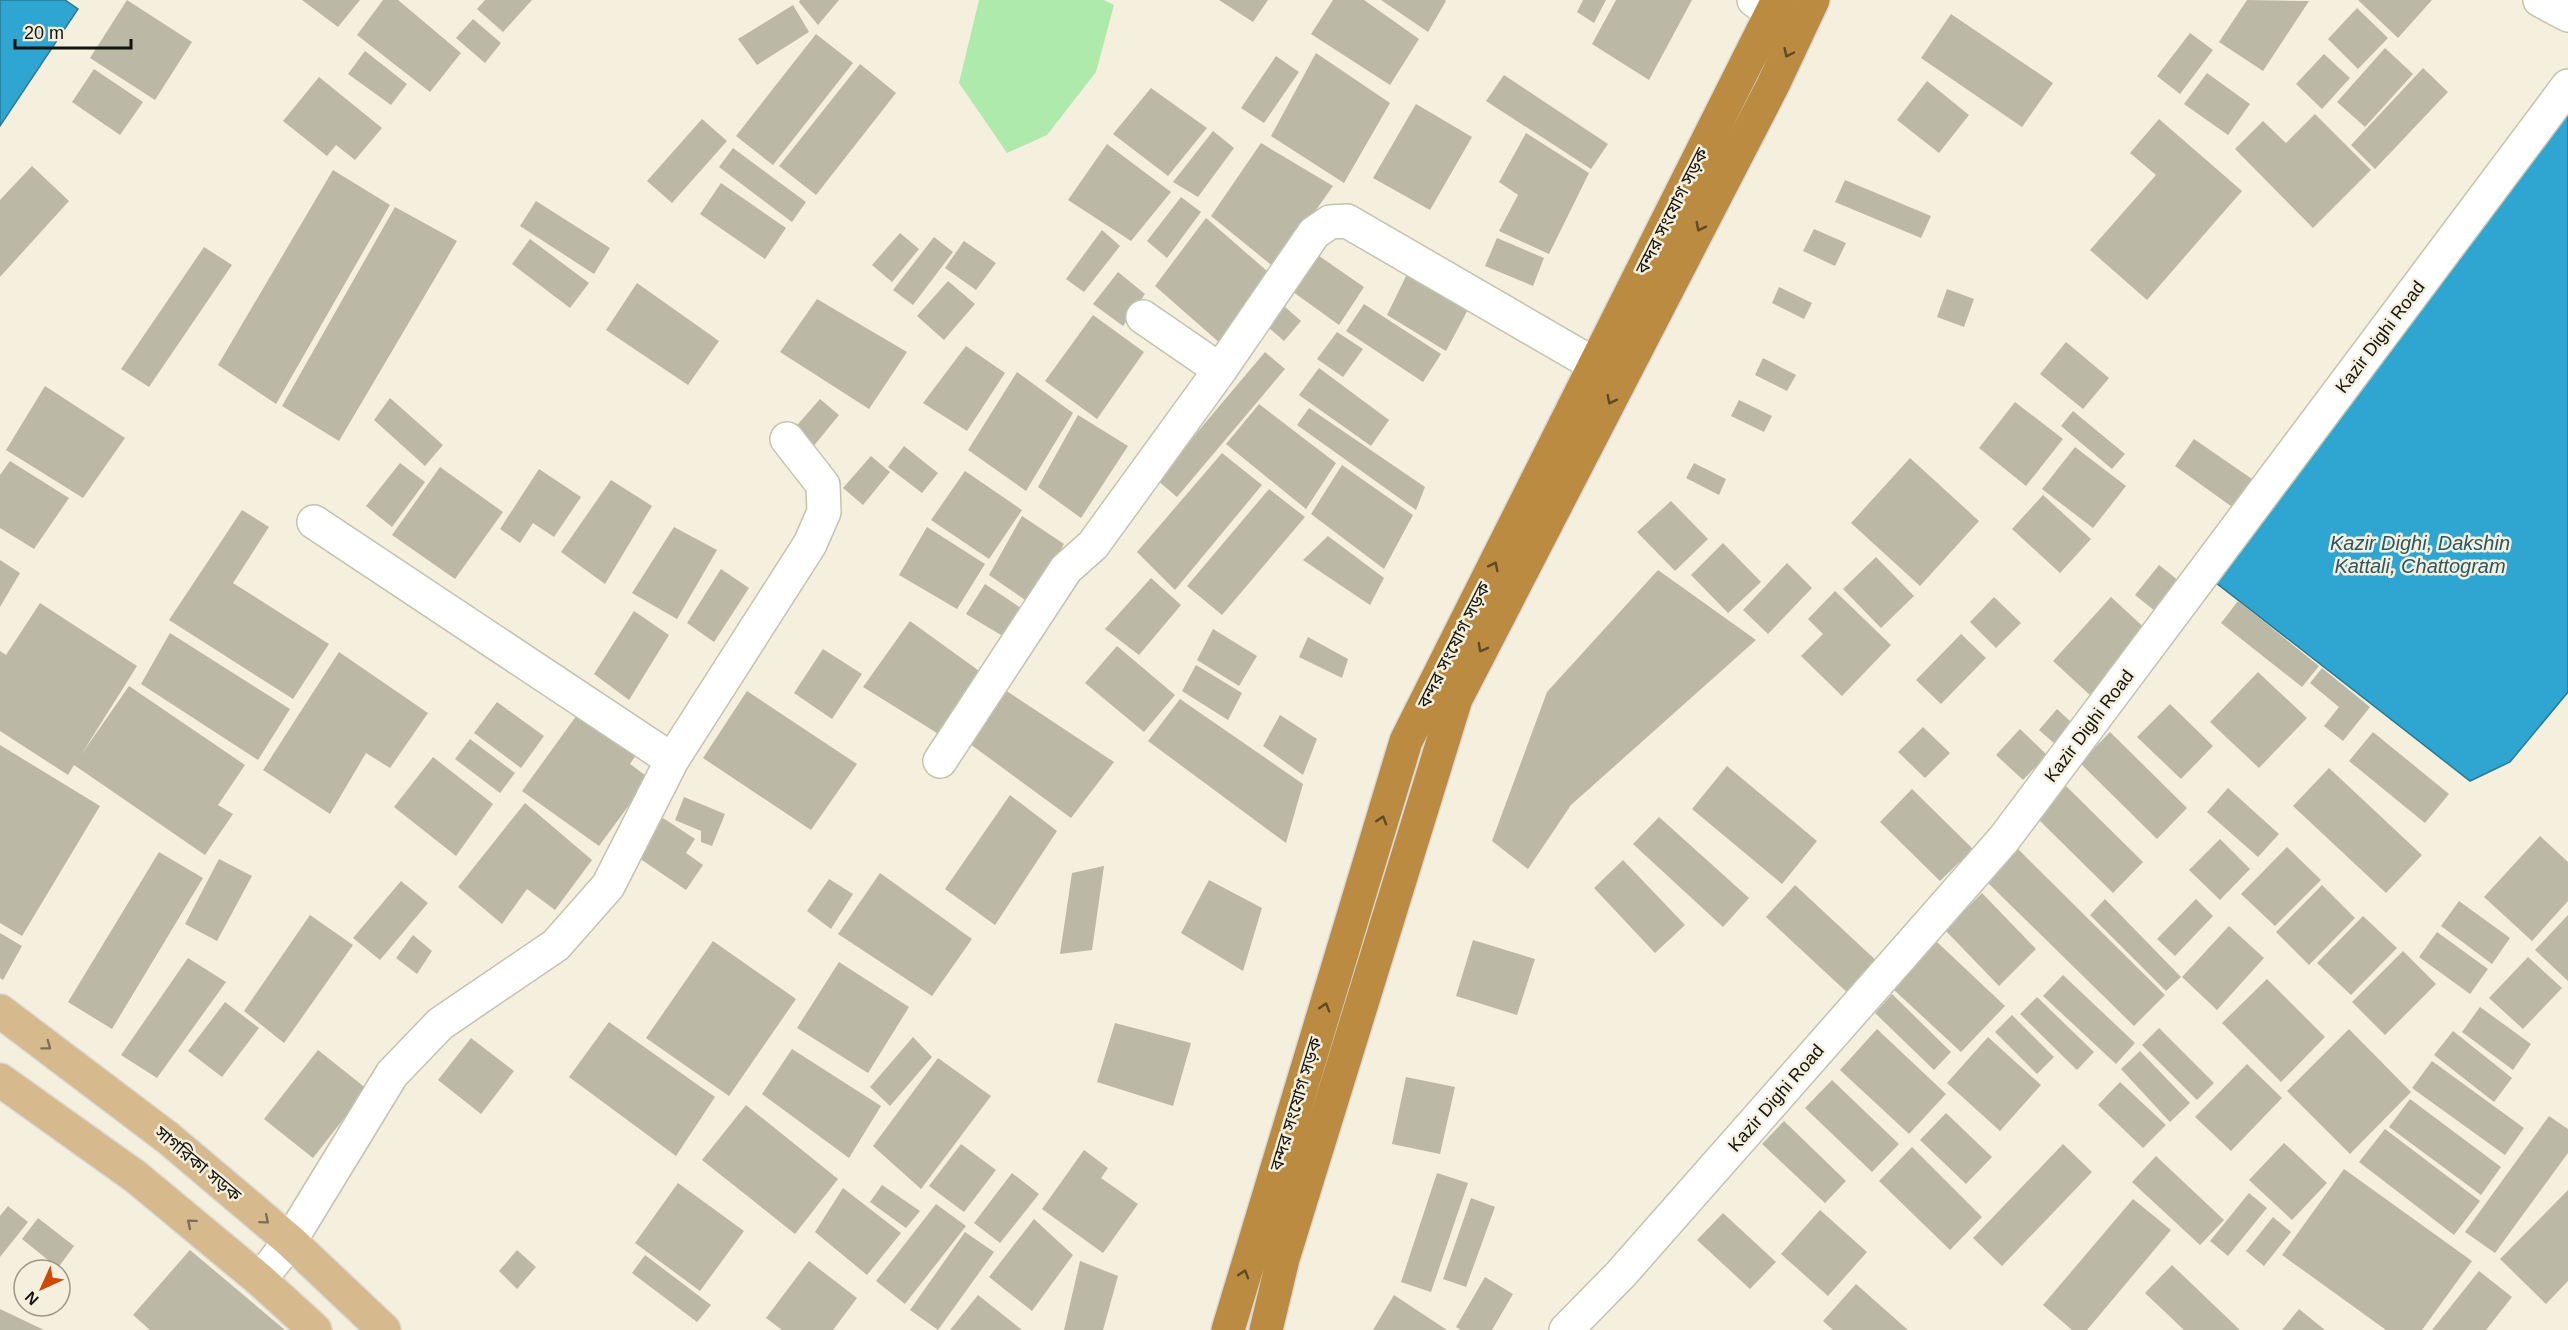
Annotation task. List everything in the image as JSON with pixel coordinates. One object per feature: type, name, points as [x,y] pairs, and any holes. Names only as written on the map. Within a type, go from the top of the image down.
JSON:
[{"type":"highway","name":"বন্দর সংযোগ সড়ক","points":[[1266,1330],[1283,1259],[1456,699],[1762,106],[1814,0]]},
{"type":"highway","name":"বন্দর সংযোগ সড়ক","points":[[1228,1330],[1406,741],[1595,365],[1768,4]]},
{"type":"main road","name":"সাগরিকা সড়ক","points":[[0,1011],[168,1138],[290,1241],[384,1330]]},
{"type":"main road","points":[[0,1080],[136,1177],[260,1280],[315,1330]]},
{"type":"street","points":[[2540,0],[2568,15]]},
{"type":"street","name":"Kazir Dighi Road","points":[[1566,1330],[1628,1265],[2004,839],[2568,86]]},
{"type":"street","points":[[940,761],[1066,569],[1093,545],[1220,370],[1314,233],[1330,222],[1347,221],[1595,365]]},
{"type":"street","points":[[1143,317],[1220,370]]},
{"type":"street","points":[[260,1280],[290,1241],[392,1074],[440,1024],[555,945],[608,886],[672,760],[810,544],[824,512],[823,485],[787,439]]},
{"type":"street","points":[[314,522],[672,760]]},
{"type":"green space","points":[[979,0],[1104,0],[1114,5],[1096,72],[1047,135],[1007,153],[959,83]]},
{"type":"water","points":[[0,0],[65,0],[78,9],[0,126]]},
{"type":"water","name":"Kazir Dighi, Dakshin Kattali, Chattogram","points":[[2568,104],[2568,692],[2510,762],[2470,781],[2215,582]]},
{"type":"building","points":[[127,0],[192,42],[155,100],[90,58]]},
{"type":"building","points":[[302,0],[360,0],[338,27]]},
{"type":"building","points":[[383,0],[398,0],[461,53],[430,92],[357,35]]},
{"type":"building","points":[[485,0],[532,0],[503,32],[477,9]]},
{"type":"building","points":[[800,0],[839,0],[818,25],[799,2]]},
{"type":"building","points":[[1219,0],[1268,0],[1253,22]]},
{"type":"building","points":[[1333,0],[1364,0],[1419,39],[1390,85],[1311,34]]},
{"type":"building","points":[[1381,0],[1445,0],[1446,1],[1428,32]]},
{"type":"building","points":[[1583,0],[1606,0],[1594,23],[1577,12]]},
{"type":"building","points":[[1616,0],[1692,0],[1649,80],[1592,44]]},
{"type":"building","points":[[2247,0],[2309,1],[2263,71],[2219,42]]},
{"type":"building","points":[[2358,0],[2432,0],[2398,38]]},
{"type":"building","points":[[793,5],[809,32],[757,65],[738,39]]},
{"type":"building","points":[[2357,8],[2388,38],[2358,69],[2328,39]]},
{"type":"building","points":[[1951,14],[2053,83],[2022,127],[1921,58]]},
{"type":"building","points":[[473,19],[501,43],[485,63],[456,38]]},
{"type":"building","points":[[2190,33],[2213,50],[2180,94],[2157,76]]},
{"type":"building","points":[[816,34],[853,63],[773,165],[736,136]]},
{"type":"building","points":[[2385,48],[2413,74],[2365,127],[2337,102]]},
{"type":"building","points":[[365,51],[407,84],[391,105],[348,74]]},
{"type":"building","points":[[1316,53],[1390,103],[1344,183],[1271,136]]},
{"type":"building","points":[[2324,54],[2350,78],[2322,109],[2296,84]]},
{"type":"building","points":[[1276,56],[1299,72],[1264,123],[1241,108]]},
{"type":"building","points":[[860,64],[896,93],[816,195],[779,166]]},
{"type":"building","points":[[2423,68],[2448,92],[2375,169],[2351,145]]},
{"type":"building","points":[[94,69],[143,102],[120,135],[72,102]]},
{"type":"building","points":[[2207,73],[2250,104],[2228,135],[2184,104]]},
{"type":"building","points":[[1504,75],[1608,144],[1591,169],[1486,101]]},
{"type":"building","points":[[319,77],[382,128],[355,160],[336,145],[327,156],[283,121]]},
{"type":"building","points":[[1927,81],[1969,115],[1939,153],[1897,120]]},
{"type":"building","points":[[1151,88],[1207,128],[1168,176],[1113,134]]},
{"type":"building","points":[[1416,104],[1472,137],[1430,210],[1373,178]]},
{"type":"building","points":[[2315,114],[2371,170],[2313,228],[2235,149],[2263,121],[2286,143]]},
{"type":"building","points":[[702,119],[727,141],[672,203],[647,181]]},
{"type":"building","points":[[2159,119],[2242,191],[2147,300],[2090,250],[2156,175],[2130,153]]},
{"type":"building","points":[[1213,131],[1234,148],[1198,197],[1173,182]]},
{"type":"building","points":[[1526,133],[1589,173],[1549,254],[1499,231],[1518,195],[1499,182]]},
{"type":"building","points":[[1261,143],[1333,186],[1275,268],[1211,216]]},
{"type":"building","points":[[1107,144],[1171,192],[1131,241],[1068,200]]},
{"type":"building","points":[[733,148],[806,202],[792,222],[719,167]]},
{"type":"building","points":[[32,166],[69,201],[0,277],[0,200]]},
{"type":"building","points":[[333,170],[390,205],[276,404],[218,365]]},
{"type":"building","points":[[1845,180],[1931,216],[1921,238],[1835,202]]},
{"type":"building","points":[[721,183],[786,228],[765,259],[700,214]]},
{"type":"building","points":[[1181,197],[1201,212],[1167,258],[1147,241]]},
{"type":"building","points":[[536,201],[610,248],[594,274],[520,226]]},
{"type":"building","points":[[395,207],[457,241],[339,441],[282,406]]},
{"type":"building","points":[[1206,218],[1274,277],[1221,344],[1155,286]]},
{"type":"building","points":[[1814,229],[1846,243],[1835,266],[1803,251]]},
{"type":"building","points":[[1102,230],[1120,246],[1084,292],[1066,279]]},
{"type":"building","points":[[900,233],[919,249],[892,282],[872,265]]},
{"type":"building","points":[[934,237],[953,252],[913,305],[893,290]]},
{"type":"building","points":[[1497,238],[1544,258],[1533,286],[1485,266]]},
{"type":"building","points":[[530,239],[589,283],[570,308],[512,264]]},
{"type":"building","points":[[964,241],[996,263],[976,290],[945,268]]},
{"type":"building","points":[[204,247],[232,265],[149,387],[121,369]]},
{"type":"building","points":[[1312,251],[1364,287],[1339,325],[1289,289]]},
{"type":"building","points":[[1411,266],[1472,302],[1446,351],[1387,315]]},
{"type":"building","points":[[1118,272],[1145,294],[1123,326],[1093,304]]},
{"type":"building","points":[[948,281],[975,304],[944,340],[917,316]]},
{"type":"building","points":[[637,283],[719,341],[688,385],[606,330]]},
{"type":"building","points":[[1779,287],[1812,303],[1804,319],[1772,303]]},
{"type":"building","points":[[1947,289],[1974,299],[1964,327],[1937,317]]},
{"type":"building","points":[[817,299],[907,352],[869,409],[780,352]]},
{"type":"building","points":[[1364,304],[1441,354],[1423,382],[1346,331]]},
{"type":"building","points":[[1284,306],[1301,321],[1284,341],[1269,328]]},
{"type":"building","points":[[1093,315],[1144,352],[1097,419],[1045,381]]},
{"type":"building","points":[[1337,332],[1363,349],[1343,377],[1317,359]]},
{"type":"building","points":[[2066,342],[2109,378],[2083,409],[2040,374]]},
{"type":"building","points":[[966,346],[1005,373],[967,431],[923,403]]},
{"type":"building","points":[[1265,352],[1285,369],[1177,497],[1157,480]]},
{"type":"building","points":[[1763,358],[1796,375],[1787,391],[1755,375]]},
{"type":"building","points":[[1319,368],[1389,420],[1371,446],[1299,395]]},
{"type":"building","points":[[1017,372],[1073,413],[1026,491],[968,450]]},
{"type":"building","points":[[45,386],[125,438],[83,498],[6,450]]},
{"type":"building","points":[[390,398],[443,445],[425,466],[374,420]]},
{"type":"building","points":[[820,399],[839,415],[812,448],[792,431]]},
{"type":"building","points":[[1739,400],[1772,416],[1764,432],[1731,416]]},
{"type":"building","points":[[2015,402],[2063,439],[2026,486],[1979,448]]},
{"type":"building","points":[[1259,404],[1336,463],[1306,509],[1226,444]]},
{"type":"building","points":[[1309,408],[1425,487],[1416,510],[1297,425]]},
{"type":"building","points":[[2073,411],[2125,454],[2112,469],[2061,426]]},
{"type":"building","points":[[1078,415],[1128,446],[1081,518],[1038,487]]},
{"type":"building","points":[[2194,439],[2255,481],[2235,509],[2175,466]]},
{"type":"building","points":[[904,446],[938,473],[922,493],[888,467]]},
{"type":"building","points":[[2075,447],[2126,486],[2093,528],[2042,489]]},
{"type":"building","points":[[1222,453],[1262,485],[1175,590],[1137,552]]},
{"type":"building","points":[[871,456],[890,472],[863,505],[843,488]]},
{"type":"building","points":[[1910,458],[1979,521],[1920,586],[1851,523]]},
{"type":"building","points":[[10,461],[69,498],[34,549],[0,528],[0,475]]},
{"type":"building","points":[[400,463],[425,482],[392,527],[366,506]]},
{"type":"building","points":[[1694,463],[1726,479],[1719,495],[1686,478]]},
{"type":"building","points":[[1342,465],[1413,515],[1384,569],[1311,514]]},
{"type":"building","points":[[440,467],[503,512],[455,579],[392,535]]},
{"type":"building","points":[[539,469],[581,497],[554,537],[533,523],[520,543],[500,529]]},
{"type":"building","points":[[965,471],[1022,510],[989,559],[931,520]]},
{"type":"building","points":[[611,480],[652,506],[605,584],[561,552]]},
{"type":"building","points":[[1269,489],[1305,517],[1222,615],[1187,586]]},
{"type":"building","points":[[2043,495],[2091,539],[2060,573],[2012,529]]},
{"type":"building","points":[[1671,501],[1708,539],[1675,571],[1637,532]]},
{"type":"building","points":[[242,510],[269,527],[233,583],[329,644],[293,699],[169,620]]},
{"type":"building","points":[[1022,516],[1064,544],[1031,604],[989,575]]},
{"type":"building","points":[[674,527],[717,550],[677,619],[632,593]]},
{"type":"building","points":[[927,527],[985,564],[957,609],[899,575]]},
{"type":"building","points":[[1328,536],[1384,578],[1370,605],[1303,560]]},
{"type":"building","points":[[1723,543],[1761,582],[1728,613],[1691,575]]},
{"type":"building","points":[[1876,557],[1914,596],[1881,628],[1843,589]]},
{"type":"building","points":[[0,560],[20,573],[0,607]]},
{"type":"building","points":[[1787,563],[1812,588],[1768,634],[1743,610]]},
{"type":"building","points":[[2159,565],[2184,585],[2160,615],[2135,595]]},
{"type":"building","points":[[721,569],[749,588],[714,642],[687,623]]},
{"type":"building","points":[[1658,570],[1756,640],[1571,805],[1528,869],[1492,841],[1547,692]]},
{"type":"building","points":[[1151,578],[1181,605],[1139,655],[1105,629]]},
{"type":"building","points":[[985,584],[1024,610],[1006,638],[966,614]]},
{"type":"building","points":[[1835,591],[1891,645],[1842,696],[1801,656],[1823,634],[1808,619]]},
{"type":"building","points":[[1994,597],[2021,623],[1996,648],[1970,622]]},
{"type":"building","points":[[2111,597],[2149,632],[2091,696],[2053,661]]},
{"type":"building","points":[[2238,601],[2319,666],[2302,687],[2221,623]]},
{"type":"building","points":[[40,603],[137,666],[81,755],[129,686],[245,765],[218,805],[233,814],[205,855],[74,765],[68,775],[0,731],[0,651],[6,655]]},
{"type":"building","points":[[634,611],[669,635],[629,700],[594,674]]},
{"type":"building","points":[[910,621],[982,673],[945,738],[863,687]]},
{"type":"building","points":[[1213,629],[1257,656],[1239,686],[1197,660]]},
{"type":"building","points":[[170,633],[290,709],[258,760],[141,684]]},
{"type":"building","points":[[1961,634],[1986,658],[1941,704],[1916,680]]},
{"type":"building","points":[[1308,637],[1348,659],[1342,678],[1299,657]]},
{"type":"building","points":[[1117,646],[1175,695],[1144,732],[1085,683]]},
{"type":"building","points":[[823,649],[862,674],[832,719],[794,693]]},
{"type":"building","points":[[339,652],[428,713],[390,768],[366,753],[330,814],[263,770]]},
{"type":"building","points":[[1196,665],[1242,693],[1228,720],[1182,691]]},
{"type":"building","points":[[2322,668],[2370,707],[2343,741],[2324,726],[2339,707],[2310,683]]},
{"type":"building","points":[[2258,672],[2307,718],[2259,768],[2210,722]]},
{"type":"building","points":[[999,686],[1114,762],[1071,818],[966,741]]},
{"type":"building","points":[[747,691],[857,764],[811,830],[703,758]]},
{"type":"building","points":[[1180,699],[1303,784],[1286,843],[1148,741]]},
{"type":"building","points":[[497,702],[544,736],[521,768],[474,733]]},
{"type":"building","points":[[2170,704],[2213,746],[2181,779],[2137,737]]},
{"type":"building","points":[[582,708],[640,749],[630,764],[649,778],[599,846],[522,791]]},
{"type":"building","points":[[2057,709],[2073,724],[2055,744],[2039,730]]},
{"type":"building","points":[[1280,715],[1317,739],[1303,775],[1263,746]]},
{"type":"building","points":[[1923,727],[1950,753],[1925,778],[1898,752]]},
{"type":"building","points":[[2020,729],[2047,755],[2023,780],[1996,755]]},
{"type":"building","points":[[2110,732],[2187,808],[2157,839],[2080,763]]},
{"type":"building","points":[[2373,732],[2449,794],[2425,823],[2349,761]]},
{"type":"building","points":[[470,739],[515,773],[500,793],[455,759]]},
{"type":"building","points":[[0,745],[100,806],[22,936],[0,923]]},
{"type":"building","points":[[433,757],[493,804],[456,856],[394,807]]},
{"type":"building","points":[[1727,766],[1817,841],[1782,884],[1692,809]]},
{"type":"building","points":[[2329,768],[2422,855],[2386,893],[2293,806]]},
{"type":"building","points":[[2066,786],[2143,862],[2113,893],[2036,817]]},
{"type":"building","points":[[2228,788],[2279,834],[2258,857],[2207,812]]},
{"type":"building","points":[[1912,789],[1973,849],[1940,881],[1880,822]]},
{"type":"building","points":[[1010,795],[1057,831],[995,925],[945,889]]},
{"type":"building","points":[[684,797],[725,814],[712,846],[701,842],[701,831],[675,820]]},
{"type":"building","points":[[525,803],[592,860],[555,910],[527,889],[502,924],[458,887]]},
{"type":"building","points":[[1659,817],[1749,898],[1723,927],[1633,844]]},
{"type":"building","points":[[663,818],[695,839],[686,853],[703,865],[686,890],[636,856]]},
{"type":"building","points":[[2540,836],[2568,862],[2568,901],[2532,941],[2484,897]]},
{"type":"building","points":[[2220,839],[2250,869],[2220,900],[2189,870]]},
{"type":"building","points":[[2287,847],[2321,880],[2275,926],[2241,894]]},
{"type":"building","points":[[2018,849],[2165,995],[2134,1026],[1986,881]]},
{"type":"building","points":[[159,852],[203,878],[112,1029],[68,1002]]},
{"type":"building","points":[[219,859],[252,876],[217,941],[185,924]]},
{"type":"building","points":[[1623,860],[1685,925],[1655,953],[1594,888]]},
{"type":"building","points":[[1104,866],[1092,950],[1060,954],[1072,873]]},
{"type":"building","points":[[880,873],[972,939],[932,996],[838,934]]},
{"type":"building","points":[[829,879],[853,894],[831,929],[807,911]]},
{"type":"building","points":[[1209,880],[1262,908],[1243,971],[1181,933]]},
{"type":"building","points":[[401,881],[428,903],[380,960],[353,938]]},
{"type":"building","points":[[1795,885],[1881,965],[1851,996],[1766,917]]},
{"type":"building","points":[[2322,885],[2355,918],[2309,965],[2276,932]]},
{"type":"building","points":[[1982,893],[2036,949],[1999,986],[1945,930]]},
{"type":"building","points":[[2105,899],[2181,977],[2166,991],[2090,915]]},
{"type":"building","points":[[2196,899],[2213,916],[2175,956],[2157,939]]},
{"type":"building","points":[[2459,901],[2510,938],[2492,964],[2441,926]]},
{"type":"building","points":[[310,915],[353,945],[284,1043],[244,1011]]},
{"type":"building","points":[[2568,915],[2568,981],[2535,950]]},
{"type":"building","points":[[2363,916],[2397,948],[2351,995],[2317,963]]},
{"type":"building","points":[[2229,926],[2264,958],[2217,1010],[2182,977]]},
{"type":"building","points":[[2437,932],[2488,969],[2470,994],[2419,957]]},
{"type":"building","points":[[0,933],[22,946],[3,980],[0,978]]},
{"type":"building","points":[[413,935],[432,951],[417,974],[396,958]]},
{"type":"building","points":[[1473,940],[1535,959],[1517,1015],[1456,996]]},
{"type":"building","points":[[713,941],[796,999],[729,1096],[646,1038]]},
{"type":"building","points":[[1937,942],[2005,1006],[1961,1052],[1893,989]]},
{"type":"building","points":[[2403,951],[2436,984],[2385,1035],[2352,1002]]},
{"type":"building","points":[[2528,957],[2562,988],[2523,1029],[2489,998]]},
{"type":"building","points":[[188,958],[226,982],[157,1078],[121,1055]]},
{"type":"building","points":[[839,962],[909,1007],[868,1073],[797,1028]]},
{"type":"building","points":[[2063,975],[2135,1043],[2116,1064],[2043,996]]},
{"type":"building","points":[[2267,979],[2325,1037],[2281,1082],[2222,1023]]},
{"type":"building","points":[[1892,994],[1951,1052],[1934,1070],[1875,1013]]},
{"type":"building","points":[[2037,997],[2094,1052],[2077,1070],[2020,1014]]},
{"type":"building","points":[[225,1002],[259,1028],[222,1077],[188,1051]]},
{"type":"building","points":[[2480,1007],[2531,1044],[2513,1070],[2462,1032]]},
{"type":"building","points":[[2012,1015],[2054,1057],[2037,1074],[1995,1032]]},
{"type":"building","points":[[609,1022],[715,1097],[676,1156],[569,1077]]},
{"type":"building","points":[[1115,1023],[1191,1043],[1173,1106],[1097,1082]]},
{"type":"building","points":[[2159,1028],[2214,1083],[2197,1100],[2142,1045]]},
{"type":"building","points":[[1877,1029],[1946,1094],[1909,1134],[1840,1070]]},
{"type":"building","points":[[2349,1029],[2411,1092],[2350,1154],[2287,1091]]},
{"type":"building","points":[[2453,1031],[2512,1078],[2494,1102],[2434,1055]]},
{"type":"building","points":[[913,1037],[932,1057],[890,1106],[870,1087]]},
{"type":"building","points":[[1988,1037],[2041,1085],[2000,1131],[1947,1083]]},
{"type":"building","points":[[471,1038],[514,1071],[481,1114],[438,1080]]},
{"type":"building","points":[[792,1049],[881,1106],[849,1158],[762,1094]]},
{"type":"building","points":[[318,1050],[367,1089],[313,1158],[264,1119]]},
{"type":"building","points":[[2140,1051],[2190,1103],[2170,1122],[2121,1069]]},
{"type":"building","points":[[938,1058],[991,1096],[921,1189],[873,1146]]},
{"type":"building","points":[[2432,1061],[2524,1128],[2505,1155],[2412,1088]]},
{"type":"building","points":[[2247,1064],[2282,1098],[2231,1151],[2195,1117]]},
{"type":"building","points":[[1406,1077],[1455,1087],[1440,1154],[1392,1144]]},
{"type":"building","points":[[1832,1080],[1899,1144],[1872,1172],[1805,1108]]},
{"type":"building","points":[[2120,1082],[2166,1125],[2143,1148],[2098,1105]]},
{"type":"building","points":[[2410,1099],[2501,1167],[2481,1195],[2389,1127]]},
{"type":"building","points":[[746,1105],[838,1179],[795,1234],[702,1160]]},
{"type":"building","points":[[1946,1113],[1992,1157],[1966,1184],[1920,1140]]},
{"type":"building","points":[[2549,1116],[2568,1129],[2568,1153],[2495,1253],[2465,1232]]},
{"type":"building","points":[[1784,1121],[1846,1181],[1825,1203],[1762,1144]]},
{"type":"building","points":[[2385,1129],[2480,1201],[2454,1235],[2359,1162]]},
{"type":"building","points":[[2284,1143],[2327,1183],[2292,1220],[2249,1180]]},
{"type":"building","points":[[961,1144],[996,1170],[964,1212],[929,1186]]},
{"type":"building","points":[[2063,1144],[2092,1172],[2002,1266],[1973,1238]]},
{"type":"building","points":[[1912,1147],[1982,1217],[1950,1250],[1879,1181]]},
{"type":"building","points":[[1084,1150],[1108,1168],[1101,1178],[1138,1204],[1103,1253],[1042,1209]]},
{"type":"building","points":[[2156,1156],[2224,1220],[2200,1245],[2132,1182]]},
{"type":"building","points":[[2344,1169],[2472,1261],[2422,1330],[2386,1330],[2282,1255]]},
{"type":"building","points":[[1012,1173],[1039,1194],[1000,1243],[974,1223]]},
{"type":"building","points":[[1437,1173],[1468,1183],[1431,1292],[1401,1282]]},
{"type":"building","points":[[678,1183],[744,1231],[700,1291],[635,1243]]},
{"type":"building","points":[[882,1185],[920,1211],[906,1228],[870,1202]]},
{"type":"building","points":[[843,1188],[901,1233],[867,1275],[815,1232]]},
{"type":"building","points":[[2568,1190],[2568,1281],[2546,1304],[2500,1259]]},
{"type":"building","points":[[2249,1193],[2267,1208],[2228,1256],[2210,1241]]},
{"type":"building","points":[[1471,1198],[1495,1207],[1466,1287],[1443,1279]]},
{"type":"building","points":[[2133,1199],[2171,1230],[2087,1330],[2072,1330],[2043,1305]]},
{"type":"building","points":[[936,1204],[966,1226],[905,1304],[876,1281]]},
{"type":"building","points":[[8,1206],[28,1222],[0,1257],[0,1216]]},
{"type":"building","points":[[1820,1210],[1867,1252],[1828,1296],[1781,1254]]},
{"type":"building","points":[[1723,1213],[1776,1262],[1750,1289],[1697,1240]]},
{"type":"building","points":[[2273,1217],[2291,1232],[2264,1266],[2246,1251]]},
{"type":"building","points":[[38,1218],[74,1246],[65,1258],[46,1258],[22,1239]]},
{"type":"building","points":[[1034,1219],[1073,1255],[1032,1311],[989,1277]]},
{"type":"building","points":[[965,1232],[994,1252],[938,1330],[910,1310]]},
{"type":"building","points":[[190,1250],[285,1330],[150,1330],[133,1315]]},
{"type":"building","points":[[517,1250],[536,1267],[517,1289],[499,1271]]},
{"type":"building","points":[[645,1255],[711,1305],[697,1322],[632,1273]]},
{"type":"building","points":[[809,1261],[857,1298],[833,1330],[782,1330],[766,1318]]},
{"type":"building","points":[[1080,1261],[1118,1276],[1103,1330],[1064,1330]]},
{"type":"building","points":[[2172,1265],[2240,1330],[2184,1330],[2145,1293]]},
{"type":"building","points":[[2479,1271],[2512,1297],[2486,1330],[2432,1330]]},
{"type":"building","points":[[1485,1277],[1513,1294],[1492,1330],[1461,1330],[1456,1327]]},
{"type":"building","points":[[1856,1284],[1908,1330],[1833,1330],[1823,1321]]},
{"type":"building","points":[[978,1295],[1022,1330],[950,1330]]},
{"type":"building","points":[[1394,1295],[1447,1330],[1373,1330]]},
{"type":"building","points":[[0,1309],[12,1315],[12,1318],[19,1318],[44,1330],[0,1330]]},
{"type":"building","points":[[2299,1309],[2325,1330],[2282,1330]]}]
